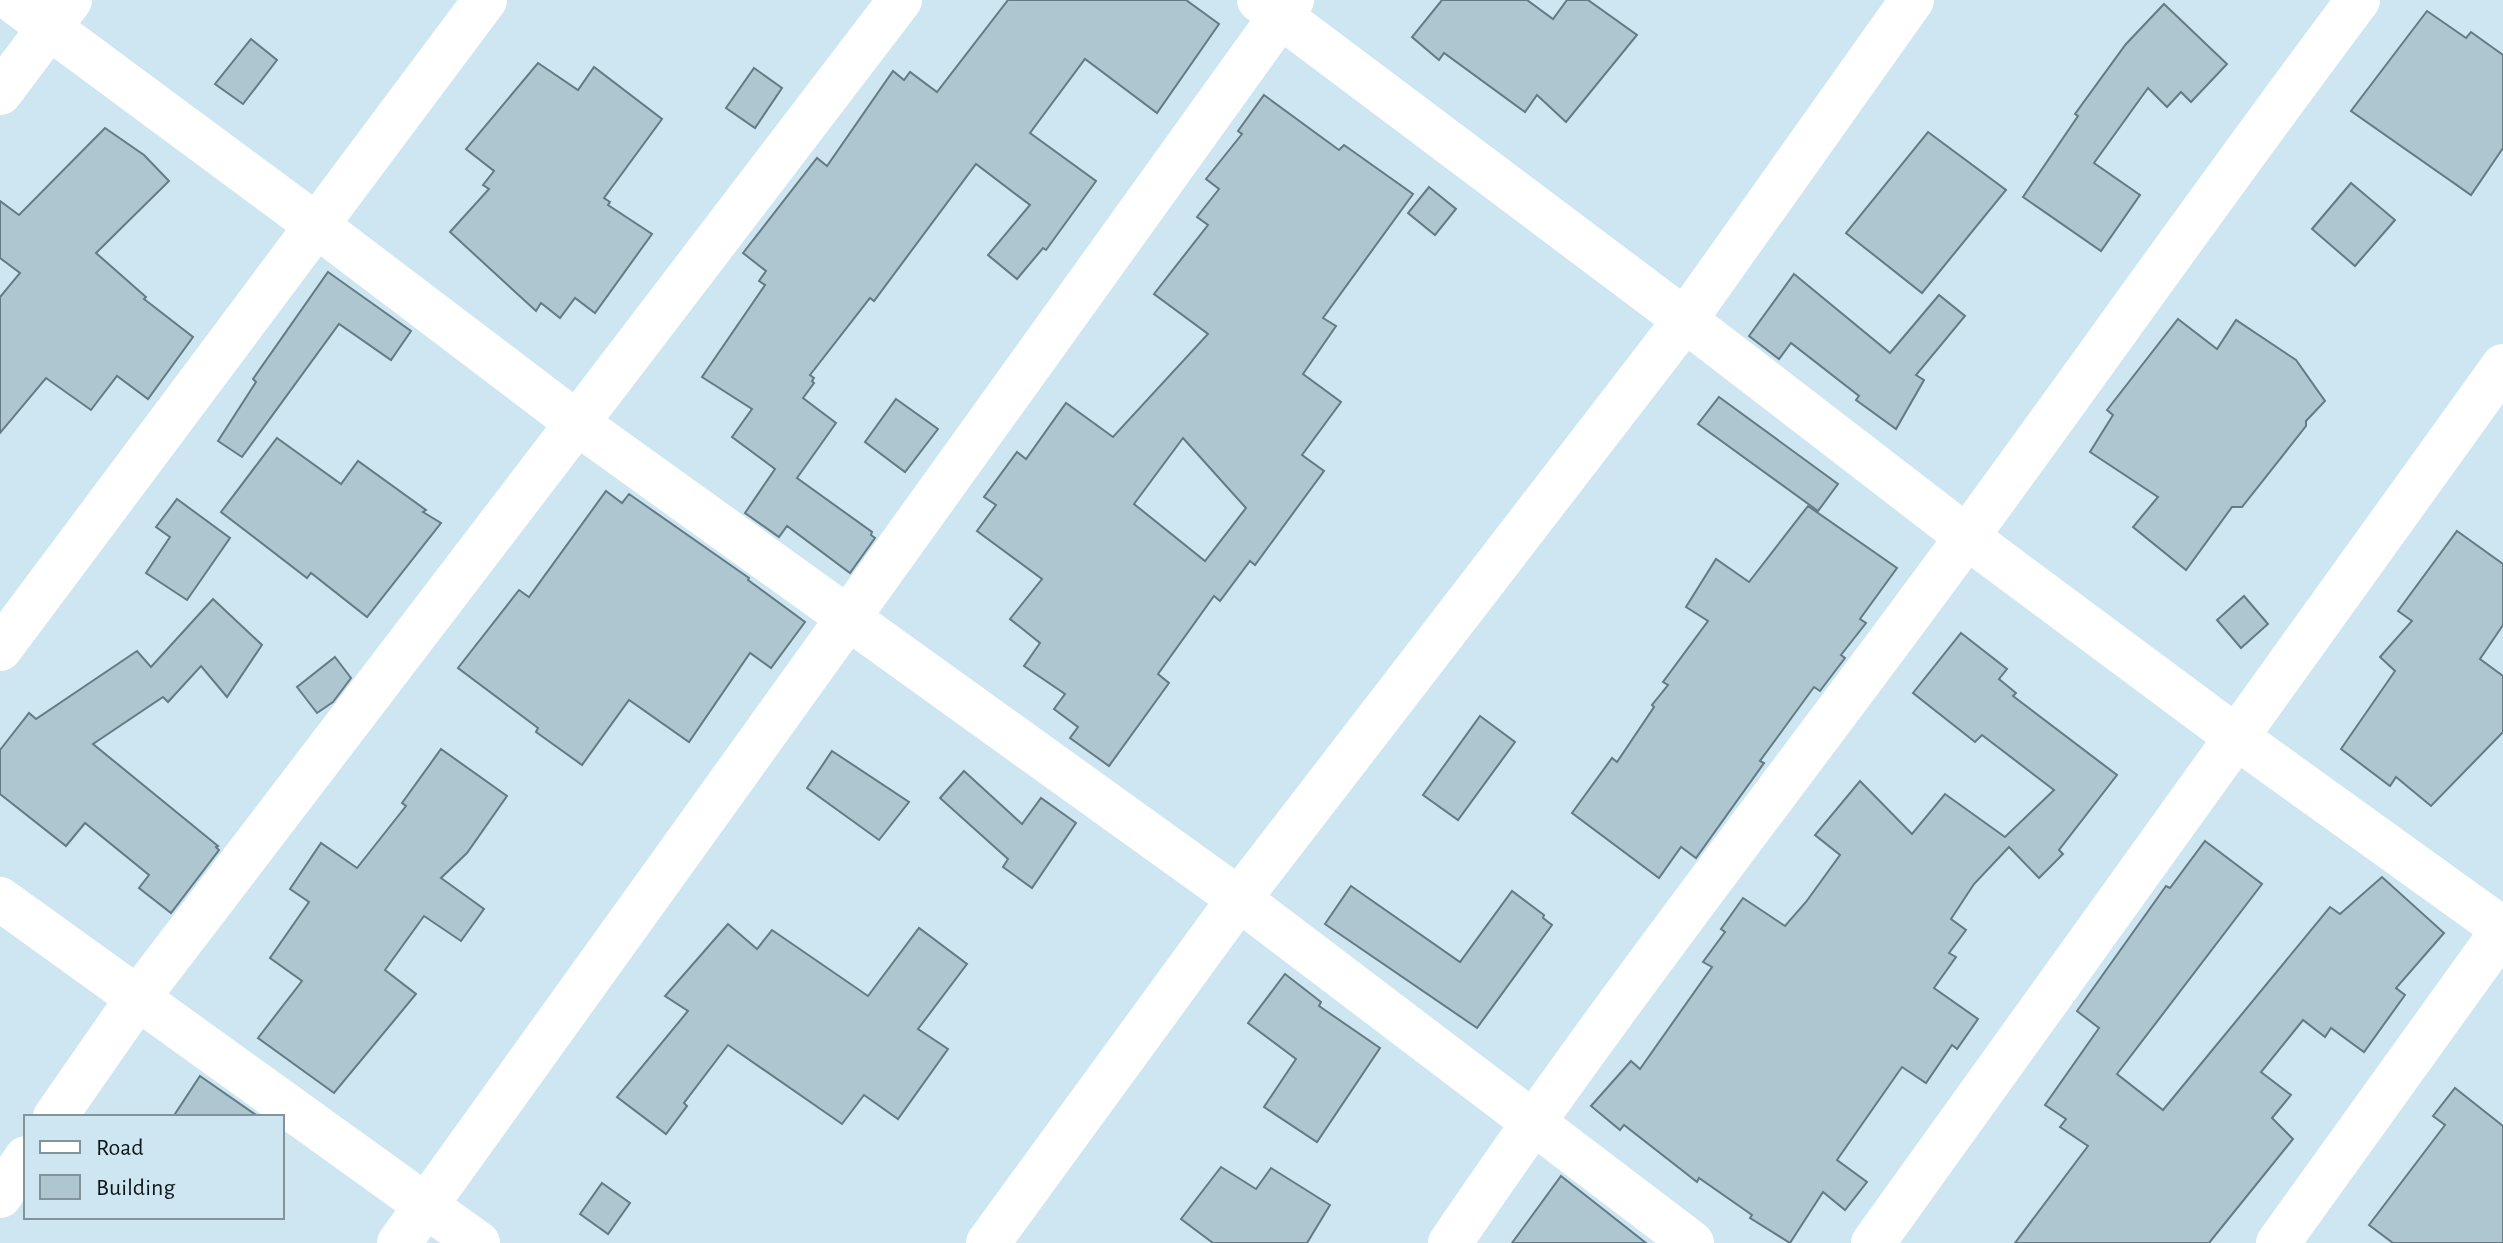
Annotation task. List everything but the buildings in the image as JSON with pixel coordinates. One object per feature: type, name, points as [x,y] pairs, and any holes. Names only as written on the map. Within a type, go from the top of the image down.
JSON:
[{"type":"street","points":[[12,0],[60,14],[316,225],[577,423],[1239,899],[1692,1243]]},
{"type":"street","points":[[0,649],[485,0]]},
{"type":"street","points":[[56,1115],[137,999],[900,0]]},
{"type":"street","points":[[988,1243],[1239,899],[1685,320],[1912,0]]},
{"type":"street","points":[[1450,1243],[1532,1122],[1967,537],[2221,182],[2358,0]]},
{"type":"street","points":[[399,1243],[849,617],[1277,5],[1967,537],[2503,930],[2278,1243]]},
{"type":"street","points":[[0,93],[60,14]]},
{"type":"street","points":[[1873,1243],[2503,366]]},
{"type":"street","points":[[0,899],[478,1243]]},
{"type":"street","points":[[0,1196],[24,1161]]}]
